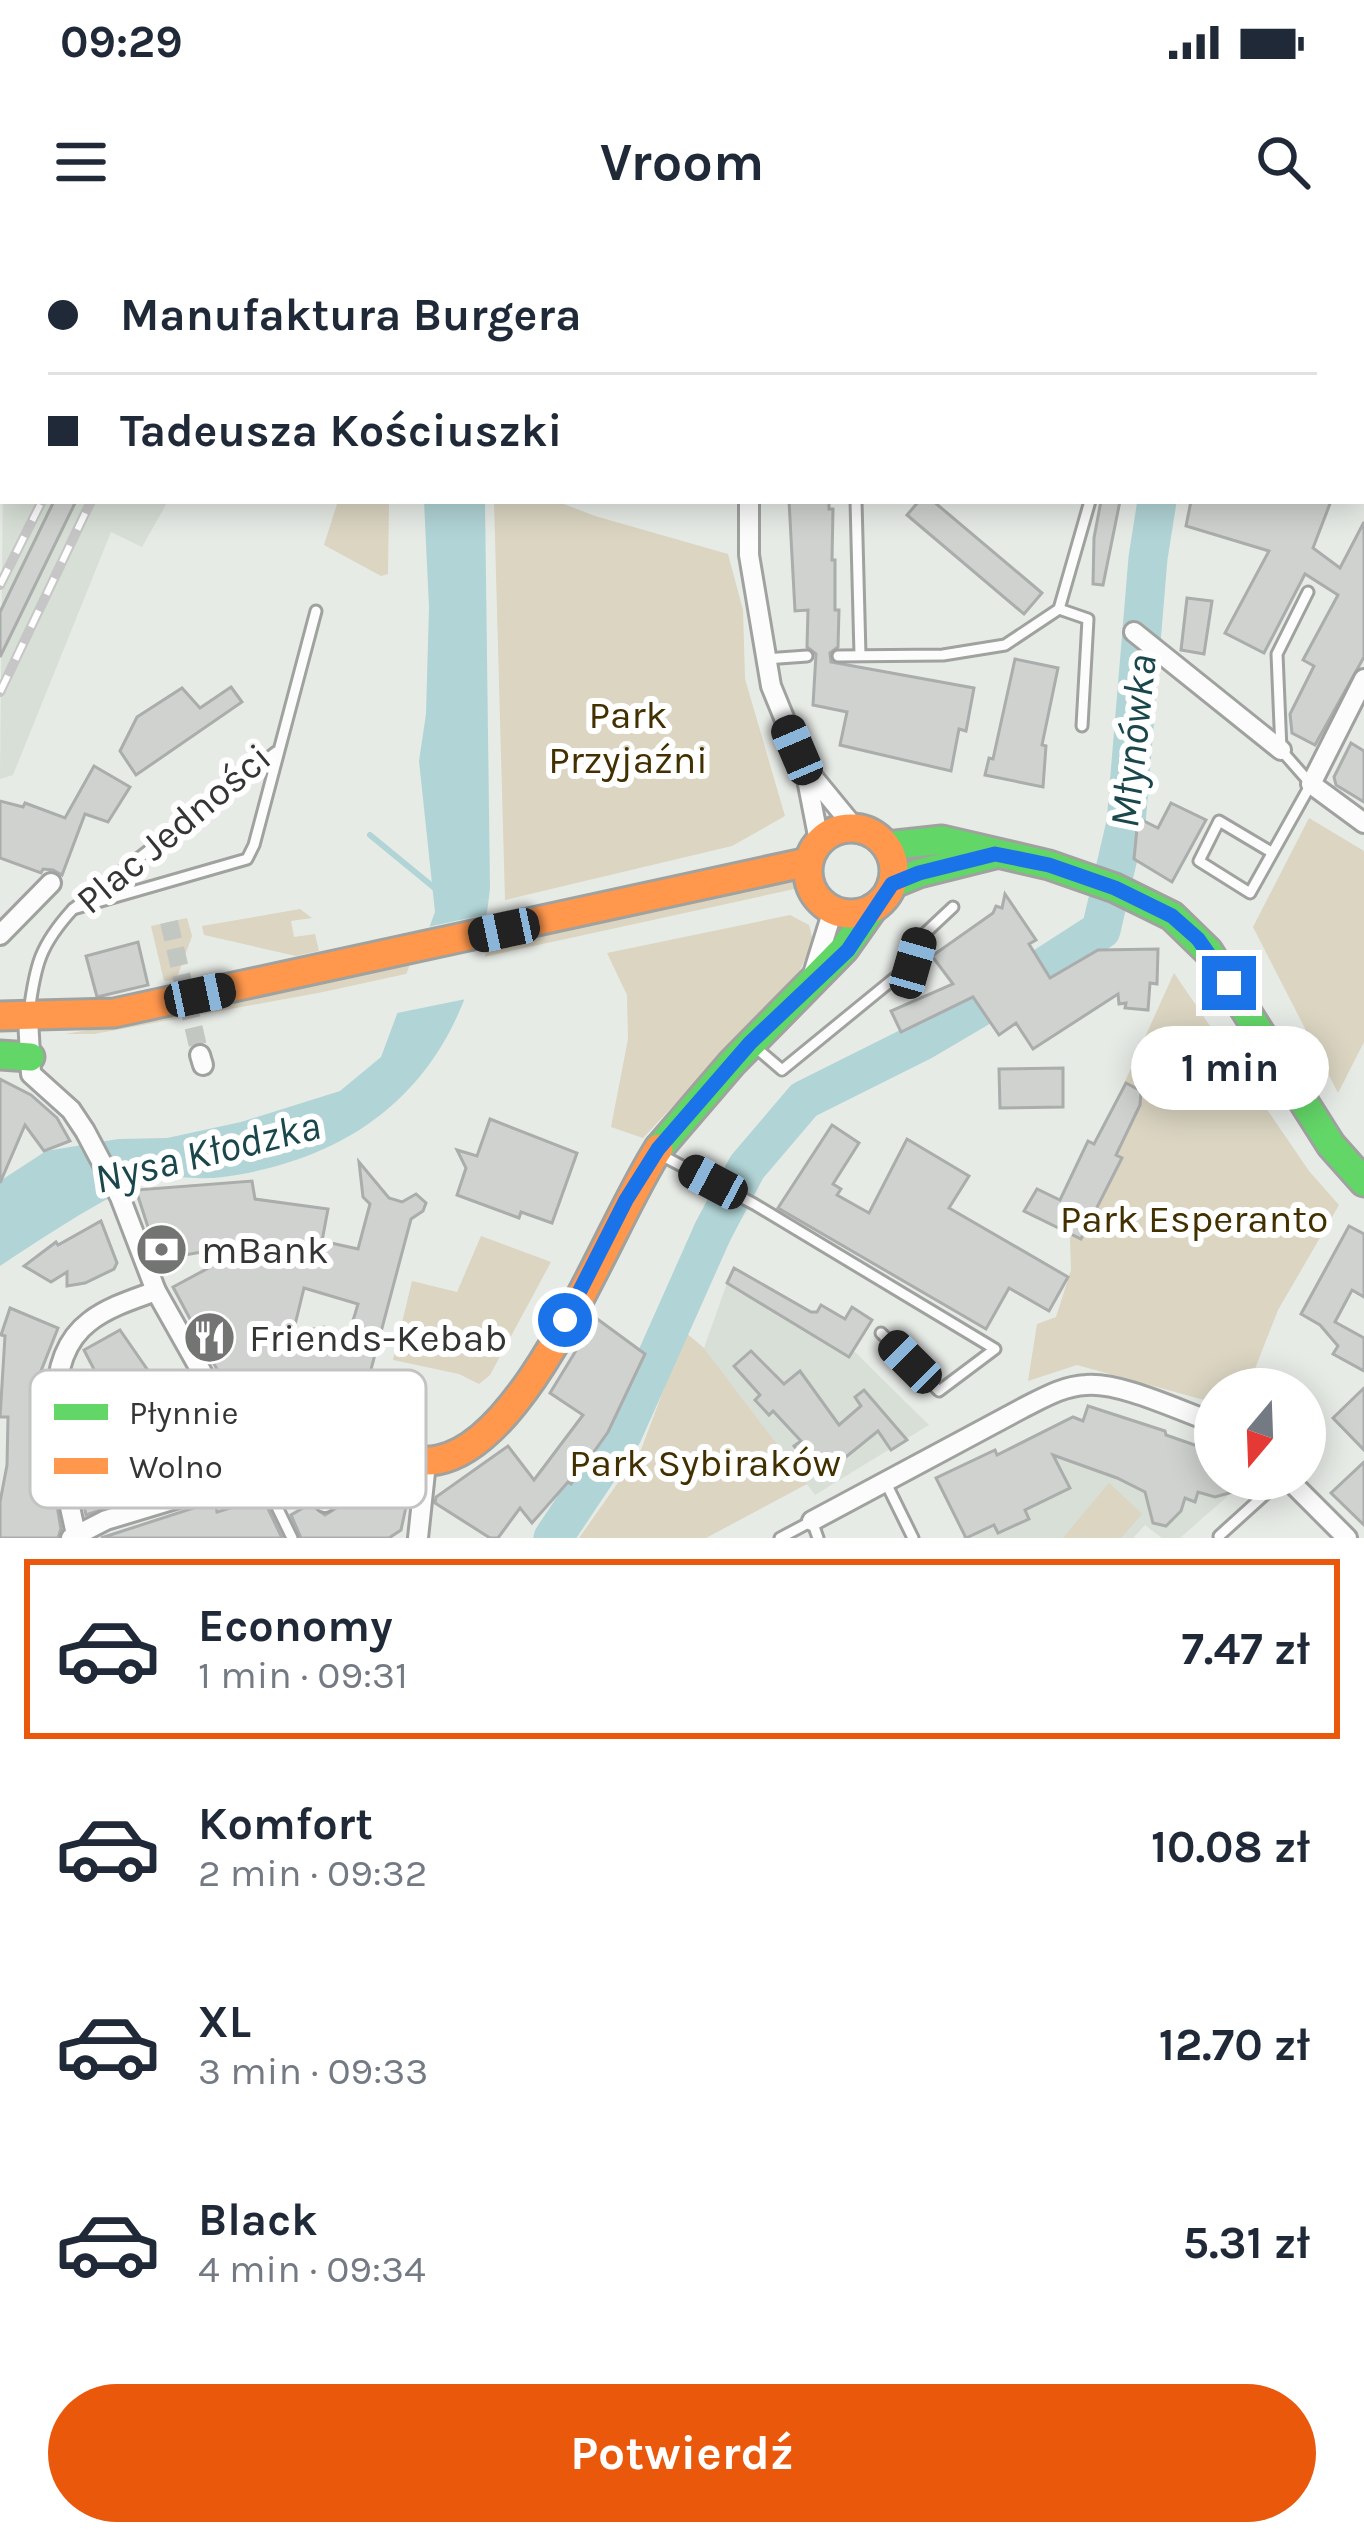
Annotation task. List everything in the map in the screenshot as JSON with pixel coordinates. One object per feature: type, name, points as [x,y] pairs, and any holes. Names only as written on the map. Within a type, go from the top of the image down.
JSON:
[{"type":"street","points":[[749,504],[748,555],[765,659],[805,769],[814,852],[810,886],[832,910],[846,914],[873,908]]},
{"type":"street","points":[[1134,632],[1281,750]]},
{"type":"street","points":[[1364,679],[1311,784],[1364,823]]},
{"type":"street","points":[[805,769],[854,827]]},
{"type":"street","points":[[201,1370],[156,1291],[120,1197],[85,1131],[71,1109],[31,1074],[30,1057],[14,1017],[114,1013],[504,930],[814,852],[829,833],[854,827],[873,833],[886,846],[892,858],[892,884]]},
{"type":"street","points":[[886,846],[942,840],[1079,874],[1153,905],[1184,925],[1208,951],[1331,1145],[1364,1182]]},
{"type":"street","points":[[426,1463],[452,1455],[490,1431],[528,1382],[656,1153],[750,1043],[848,950],[892,884],[995,854]]},
{"type":"street","points":[[0,935],[51,884]]},
{"type":"street","points":[[811,981],[832,910]]},
{"type":"street","points":[[0,1054],[30,1057]]},
{"type":"street","points":[[60,1370],[72,1340],[87,1323],[156,1291]]},
{"type":"street","points":[[815,1529],[885,1481],[1056,1391],[1085,1384],[1108,1386],[1194,1416]]},
{"type":"street","points":[[1307,1500],[1347,1538]]},
{"type":"street","points":[[73,1536],[143,1508]]},
{"type":"street","points":[[418,1538],[421,1508]]},
{"type":"lane","points":[[856,504],[860,656]]},
{"type":"lane","points":[[838,656],[944,655],[1005,645],[1060,609],[1089,504]]},
{"type":"lane","points":[[1271,852],[1219,821],[1199,861],[1250,893],[1311,784],[1281,750],[1277,654],[1308,592]]},
{"type":"lane","points":[[1060,609],[1088,619],[1082,726]]},
{"type":"lane","name":"Plac Jedności","points":[[14,1017],[47,938],[73,909],[277,751],[316,611]]},
{"type":"lane","points":[[765,659],[807,656]]},
{"type":"lane","points":[[73,909],[247,860],[277,751]]},
{"type":"lane","points":[[750,1043],[782,1070],[913,963],[921,937],[953,907]]},
{"type":"lane","points":[[656,1153],[754,1204],[995,1349],[939,1391],[880,1333]]},
{"type":"lane","points":[[885,1481],[913,1538]]},
{"type":"lane","points":[[1219,1536],[1261,1500]]},
{"type":"lane","points":[[278,1508],[292,1538]]},
{"type":"lane","points":[[780,1538],[815,1529]]},
{"type":"shaded area","points":[[3,504],[166,504],[142,547],[111,532],[13,775],[0,779]]},
{"type":"shaded area","points":[[727,1283],[848,1356],[853,1350],[929,1425],[815,1495],[704,1348]]},
{"type":"shaded area","points":[[1089,1406],[1165,1431],[1194,1459],[1194,1500],[1223,1500],[1180,1538],[1162,1538],[1145,1525],[1133,1538],[962,1538],[936,1478],[1073,1417],[1083,1420]]},
{"type":"green space","points":[[337,504],[389,504],[388,574],[381,576],[324,545]]},
{"type":"green space","name":"Park Przyjaźni","points":[[494,504],[564,504],[728,554],[743,610],[745,679],[785,816],[732,846],[505,900]]},
{"type":"green space","points":[[1309,818],[1364,851],[1364,1042],[1338,1093],[1253,927]]},
{"type":"green space","points":[[794,876],[799,888],[323,992],[94,1034],[65,1034],[153,1019]]},
{"type":"green space","points":[[300,909],[312,918],[291,921],[294,937],[315,934],[319,951],[296,956],[204,935],[202,926]]},
{"type":"green space","points":[[790,915],[809,925],[813,941],[800,970],[643,1138],[611,1127],[628,1039],[627,995],[607,953]]},
{"type":"green space","points":[[187,918],[192,936],[176,980],[164,981],[151,926]]},
{"type":"green space","name":"Park Esperanto","points":[[1174,973],[1309,1171],[1339,1205],[1278,1310],[1255,1368],[1194,1368],[1194,1397],[1077,1365],[1028,1381],[1037,1324],[1056,1317],[1071,1270],[1069,1205]]},
{"type":"green space","points":[[481,1236],[551,1262],[490,1375],[479,1384],[459,1374],[393,1360],[412,1281],[457,1292]]},
{"type":"green space","name":"Park Sybiraków","points":[[685,1332],[704,1348],[807,1484],[706,1538],[579,1538],[641,1450]]},
{"type":"green space","points":[[1109,1483],[1142,1514],[1121,1538],[1063,1538]]},
{"type":"water","name":"Nysa Kłodzka","points":[[424,504],[485,504],[490,888],[481,946],[465,998],[442,1045],[413,1085],[376,1118],[332,1145],[281,1165],[223,1177],[137,1181],[0,1266],[0,1181],[46,1151],[118,1139],[167,1138],[241,1122],[340,1091],[381,1057],[435,912],[419,761],[426,714],[429,607]]},
{"type":"pier","points":[[493,913],[490,941],[471,998],[392,1014],[423,928]]},
{"type":"building","points":[[53,504],[75,504],[0,657],[0,612]]},
{"type":"building","points":[[789,504],[829,504],[833,509],[835,610],[839,610],[838,647],[830,653],[831,662],[974,688],[966,731],[959,729],[951,771],[840,745],[847,712],[813,705],[816,654],[807,647],[808,610],[795,611]]},
{"type":"building","points":[[916,504],[937,504],[1042,593],[1024,614],[907,515]]},
{"type":"building","points":[[1100,504],[1119,504],[1103,585],[1093,584]]},
{"type":"building","points":[[1190,504],[1330,504],[1313,548],[1340,568],[1364,522],[1364,657],[1315,745],[1292,733],[1290,714],[1314,666],[1303,660],[1338,595],[1305,574],[1264,653],[1225,633],[1269,551],[1186,526]]},
{"type":"building","points":[[1187,598],[1212,601],[1204,654],[1181,650]]},
{"type":"building","points":[[1015,659],[1058,668],[1042,745],[1046,746],[1043,787],[985,775],[989,758],[993,759]]},
{"type":"building","points":[[231,687],[242,702],[136,775],[120,751],[137,717],[182,688],[200,708]]},
{"type":"building","points":[[1351,743],[1364,751],[1364,802],[1336,785],[1334,777]]},
{"type":"building","points":[[94,766],[130,787],[108,822],[85,814],[62,875],[43,869],[41,873],[0,858],[0,801],[23,807],[25,803],[65,818]]},
{"type":"building","points":[[1171,803],[1206,820],[1172,882],[1134,859],[1138,818],[1158,828]]},
{"type":"building","points":[[1005,894],[1036,940],[1029,944],[1050,978],[1098,950],[1158,949],[1157,984],[1150,983],[1148,1010],[1125,1008],[1118,994],[1033,1049],[1016,1023],[999,1035],[973,997],[901,1032],[891,1011],[953,984],[932,956],[993,913],[996,906],[1002,908]]},
{"type":"building","points":[[138,942],[148,985],[97,997],[86,956]]},
{"type":"building","points":[[1063,1068],[1063,1107],[1000,1108],[999,1069]]},
{"type":"building","points":[[0,1079],[31,1095],[57,1118],[70,1141],[44,1151],[25,1125],[0,1183]]},
{"type":"building","points":[[1126,1083],[1141,1091],[1140,1105],[1116,1155],[1122,1158],[1081,1239],[1024,1211],[1037,1189],[1060,1200],[1088,1141],[1094,1144]]},
{"type":"building","points":[[490,1119],[577,1153],[552,1223],[521,1212],[519,1218],[457,1195],[466,1168],[457,1150],[477,1156]]},
{"type":"building","points":[[832,1125],[859,1143],[833,1184],[841,1189],[837,1195],[869,1213],[907,1139],[969,1176],[949,1208],[1068,1277],[1049,1311],[1009,1288],[986,1329],[778,1208]]},
{"type":"building","points":[[359,1162],[389,1198],[402,1202],[416,1194],[426,1203],[411,1219],[371,1370],[217,1370],[173,1287],[257,1242],[163,1259],[157,1255],[136,1190],[252,1181],[255,1199],[328,1209],[322,1241],[358,1249],[370,1204],[363,1197]],"holes":[[[304,1288],[358,1304],[346,1344],[324,1327],[293,1333]]]},
{"type":"building","points":[[101,1221],[117,1263],[114,1269],[67,1286],[67,1272],[51,1282],[24,1266],[56,1242]]},
{"type":"building","points":[[1349,1226],[1364,1234],[1364,1297],[1352,1290],[1335,1322],[1364,1338],[1364,1371],[1333,1354],[1338,1346],[1320,1325],[1301,1314]]},
{"type":"building","points":[[734,1268],[811,1312],[821,1305],[845,1319],[852,1307],[872,1320],[849,1357],[727,1283]]},
{"type":"building","points":[[10,1308],[58,1328],[41,1370],[30,1370],[30,1508],[57,1508],[58,1538],[0,1538],[8,1417],[0,1417],[5,1336],[1,1335]]},
{"type":"building","points":[[596,1318],[645,1354],[608,1432],[571,1484],[532,1523],[520,1508],[498,1538],[490,1538],[435,1503],[436,1497],[508,1446],[534,1480],[583,1415],[550,1393]]},
{"type":"building","points":[[120,1330],[148,1370],[94,1370],[84,1350]]},
{"type":"building","points":[[751,1351],[784,1384],[800,1371],[839,1425],[861,1406],[855,1397],[864,1390],[907,1440],[891,1450],[878,1431],[836,1465],[828,1456],[813,1468],[794,1446],[801,1441],[773,1411],[769,1415],[755,1400],[760,1395],[734,1366]]},
{"type":"building","points":[[1364,1388],[1364,1450],[1333,1418]]},
{"type":"building","points":[[1088,1406],[1194,1445],[1195,1502],[1185,1498],[1181,1511],[1166,1526],[1153,1523],[1145,1492],[1053,1455],[1070,1488],[1025,1510],[1029,1519],[998,1533],[994,1525],[966,1538],[936,1478],[995,1450],[997,1455],[1073,1417],[1083,1421]]},
{"type":"building","points":[[1364,1462],[1364,1525],[1331,1493]]},
{"type":"building","points":[[193,1508],[216,1508],[217,1512],[268,1508],[282,1538],[101,1538]]},
{"type":"building","points":[[315,1508],[325,1515],[336,1508],[406,1508],[401,1530],[389,1538],[301,1538],[291,1515]]},
{"type":"waterway","name":"Młynówka","points":[[999,996],[1101,930],[1126,823],[1157,504]]},
{"type":"waterway","points":[[370,835],[437,890]]},
{"type":"waterway","name":"Młynówka","points":[[553,1538],[623,1433],[713,1231],[747,1167],[804,1100],[980,1007]]},
{"type":"tunnel","points":[[169,922],[200,1055]]},
{"type":"railway","points":[[0,585],[40,504]]},
{"type":"railway","points":[[0,692],[90,504]]},
{"type":"traffic: fast","points":[[887,846],[942,840],[1049,865],[1115,888],[1172,916],[1208,951],[1331,1145],[1364,1182]]},
{"type":"traffic: fast","points":[[892,884],[995,854]]},
{"type":"traffic: fast","points":[[659,1148],[732,1063],[844,949],[873,908]]},
{"type":"traffic: fast","points":[[0,1055],[30,1057]]},
{"type":"traffic: slow","points":[[851,828],[867,831],[881,841],[891,855],[894,871],[891,887],[881,901],[867,911],[851,914],[835,911],[821,901],[811,887],[808,871],[811,855],[821,841],[835,831],[851,828]]},
{"type":"traffic: slow","points":[[0,1016],[114,1013],[808,862]]},
{"type":"traffic: slow","points":[[426,1461],[472,1445],[505,1414],[536,1373],[659,1148]]},
{"type":"place","name":"mBank","points":[[162,1249]]},
{"type":"place","name":"Friends-Kebab","points":[[210,1337]]},
{"type":"route","points":[[565,1320],[626,1200],[658,1149],[750,1043],[848,950],[892,884],[995,854],[1049,865],[1115,888],[1172,916],[1198,939],[1229,983]]}]
